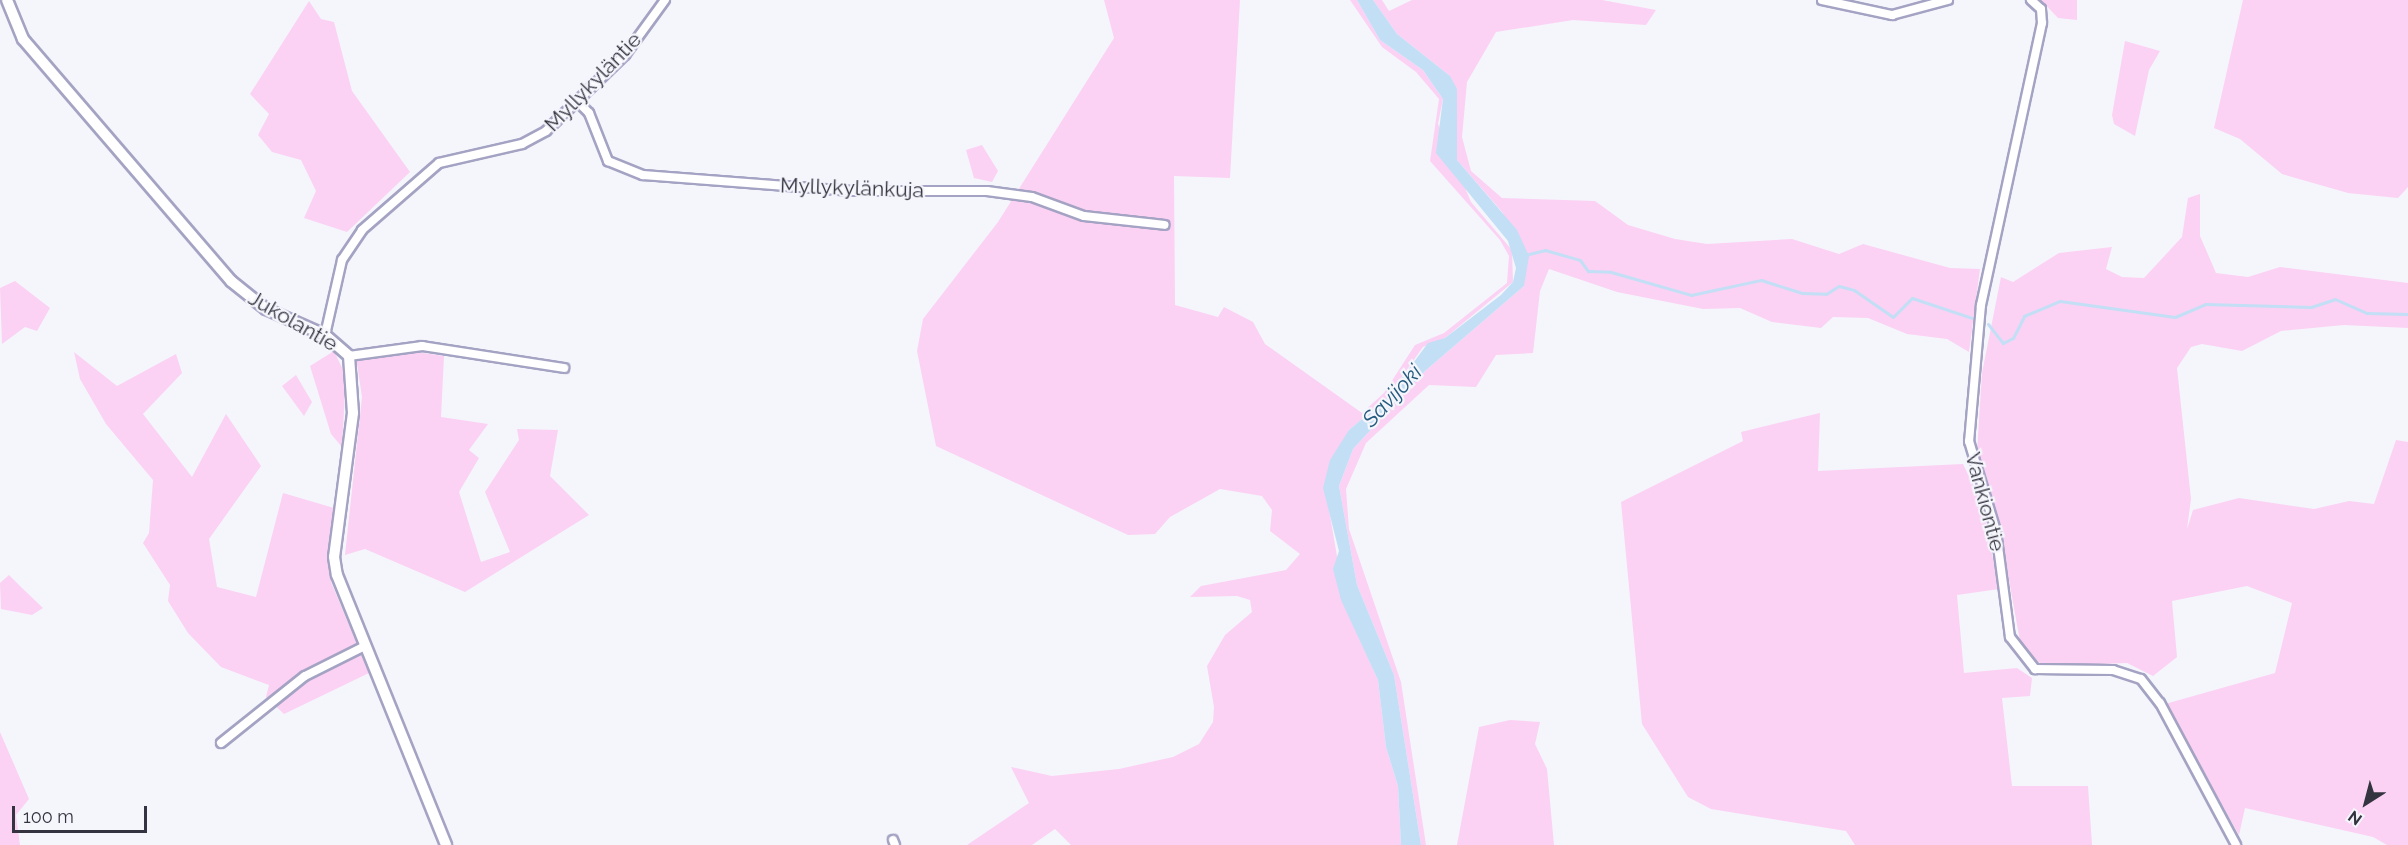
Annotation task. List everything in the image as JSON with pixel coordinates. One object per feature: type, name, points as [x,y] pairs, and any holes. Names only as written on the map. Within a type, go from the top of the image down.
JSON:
[{"type":"street","name":"Jukolantie","points":[[7,0],[23,39],[231,281],[266,309],[325,335],[349,356],[353,413],[334,557],[342,591],[446,845]]},
{"type":"street","name":"Myllykyläntie","points":[[325,335],[350,246],[411,182],[452,156],[535,138],[625,55],[664,0]]},
{"type":"street","points":[[1822,0],[1892,15],[1948,0]]},
{"type":"street","name":"Vankiontie","points":[[2031,0],[2041,9],[2042,23],[1981,305],[1970,441],[1996,531],[2010,637],[2035,669],[2113,670],[2141,679],[2160,703],[2236,845]]},
{"type":"street","name":"Myllykylänkuja","points":[[577,101],[589,113],[608,162],[643,175],[851,191],[987,191],[1032,197],[1084,216],[1165,225]]},
{"type":"street","points":[[349,356],[422,346],[564,368]]},
{"type":"street","points":[[221,742],[305,676],[365,646]]},
{"type":"shaded area","points":[[1104,0],[1240,0],[1230,178],[1174,176],[1175,305],[1218,317],[1224,307],[1253,322],[1265,344],[1362,413],[1384,393],[1415,345],[1444,333],[1507,283],[1509,256],[1500,240],[1430,161],[1439,99],[1416,72],[1382,47],[1350,0],[1357,0],[1380,40],[1423,70],[1443,99],[1438,124],[1471,202],[1512,250],[1513,282],[1445,338],[1423,347],[1387,398],[1349,430],[1326,492],[1346,609],[1378,680],[1386,747],[1398,786],[1401,845],[1071,845],[1055,829],[1032,845],[967,845],[1029,803],[1011,767],[1052,776],[1119,769],[1173,757],[1199,744],[1213,722],[1214,707],[1207,666],[1225,635],[1252,612],[1250,600],[1237,596],[1190,597],[1201,586],[1286,570],[1300,554],[1270,531],[1272,510],[1262,496],[1220,489],[1170,517],[1155,534],[1128,535],[936,446],[917,351],[923,319],[998,222],[1114,38]]},
{"type":"shaded area","points":[[1373,0],[1382,0],[1389,11],[1412,0],[1602,0],[1656,10],[1646,25],[1573,20],[1496,32],[1467,82],[1462,137],[1471,171],[1502,198],[1595,201],[1628,225],[1675,239],[1707,244],[1792,239],[1839,254],[1863,244],[1950,268],[1980,269],[1969,352],[1947,339],[1907,334],[1868,318],[1833,317],[1821,328],[1772,322],[1740,308],[1703,309],[1617,292],[1549,269],[1540,291],[1533,353],[1496,355],[1476,387],[1429,385],[1366,443],[1346,489],[1349,529],[1401,682],[1426,845],[1421,845],[1394,675],[1357,585],[1339,486],[1353,449],[1425,371],[1524,286],[1503,213],[1457,160],[1450,76],[1397,34]]},
{"type":"shaded area","points":[[2041,0],[2077,0],[2077,20],[2058,18]]},
{"type":"shaded area","points":[[2243,0],[2408,0],[2408,187],[2398,198],[2348,193],[2282,174],[2240,139],[2214,128]]},
{"type":"shaded area","points":[[309,1],[321,19],[334,22],[352,91],[410,172],[347,232],[304,218],[316,191],[301,160],[272,152],[258,135],[269,114],[250,94]]},
{"type":"shaded area","points":[[2125,41],[2160,51],[2149,70],[2135,136],[2114,124],[2112,115]]},
{"type":"shaded area","points":[[982,145],[998,171],[992,182],[974,178],[966,150]]},
{"type":"shaded area","points":[[2200,194],[2200,236],[2216,273],[2248,277],[2280,267],[2408,283],[2408,328],[2344,325],[2281,331],[2242,351],[2202,344],[2191,347],[2177,368],[2191,499],[2187,529],[2193,510],[2239,498],[2314,509],[2349,501],[2374,504],[2396,440],[2408,442],[2408,845],[2387,845],[2373,837],[2245,808],[2239,835],[2165,704],[2275,673],[2292,603],[2247,586],[2172,601],[2177,657],[2153,676],[2127,663],[2045,666],[2022,652],[2003,547],[1977,452],[1982,373],[2001,277],[2013,282],[2059,253],[2112,247],[2106,269],[2122,277],[2144,278],[2182,237],[2188,198]]},
{"type":"shaded area","points":[[15,281],[50,308],[37,331],[25,327],[2,344],[0,288]]},
{"type":"shaded area","points":[[396,349],[444,356],[441,417],[488,424],[469,450],[479,458],[459,492],[481,562],[510,552],[485,492],[519,440],[517,429],[558,430],[550,476],[589,515],[465,592],[365,549],[345,555],[362,397],[356,357]]},
{"type":"shaded area","points":[[334,351],[346,376],[342,447],[331,434],[310,366]]},
{"type":"shaded area","points":[[74,352],[117,386],[176,354],[182,373],[143,414],[192,477],[226,414],[261,466],[209,539],[217,587],[256,597],[283,493],[334,508],[331,582],[369,673],[284,714],[266,697],[269,685],[221,667],[188,633],[168,601],[170,585],[143,543],[149,533],[153,480],[106,424],[80,379]]},
{"type":"shaded area","points":[[296,375],[312,402],[304,416],[282,386]]},
{"type":"shaded area","points":[[1820,413],[1818,471],[1963,464],[1982,503],[1999,589],[1957,595],[1964,673],[2017,668],[2032,678],[2030,696],[2002,698],[2012,786],[2088,786],[2092,845],[1855,845],[1846,831],[1711,809],[1688,797],[1642,724],[1621,502],[1743,441],[1741,432]]},
{"type":"shaded area","points":[[9,575],[43,608],[32,615],[1,609],[0,583]]},
{"type":"shaded area","points":[[1510,720],[1540,722],[1535,744],[1547,769],[1554,845],[1457,845],[1479,727]]},
{"type":"shaded area","points":[[0,732],[29,799],[16,815],[20,845],[0,845]]},
{"type":"water","name":"Savijoki","points":[[1357,0],[1373,0],[1397,34],[1450,76],[1457,89],[1457,160],[1517,230],[1529,256],[1524,286],[1425,371],[1353,449],[1339,486],[1357,585],[1394,675],[1421,845],[1401,845],[1398,786],[1386,747],[1378,680],[1341,600],[1333,569],[1339,551],[1323,488],[1330,460],[1349,430],[1387,398],[1428,343],[1445,338],[1501,295],[1513,282],[1516,268],[1508,241],[1436,153],[1443,99],[1423,70],[1380,40]]},
{"type":"waterway","points":[[1525,255],[1545,250],[1580,260],[1588,271],[1611,272],[1691,295],[1761,280],[1802,293],[1826,294],[1839,286],[1854,290],[1893,317],[1912,298],[1972,318]]},
{"type":"waterway","points":[[1988,324],[2003,343],[2013,338],[2024,316],[2060,301],[2175,317],[2205,304],[2311,307],[2335,299],[2367,313],[2408,314]]}]
